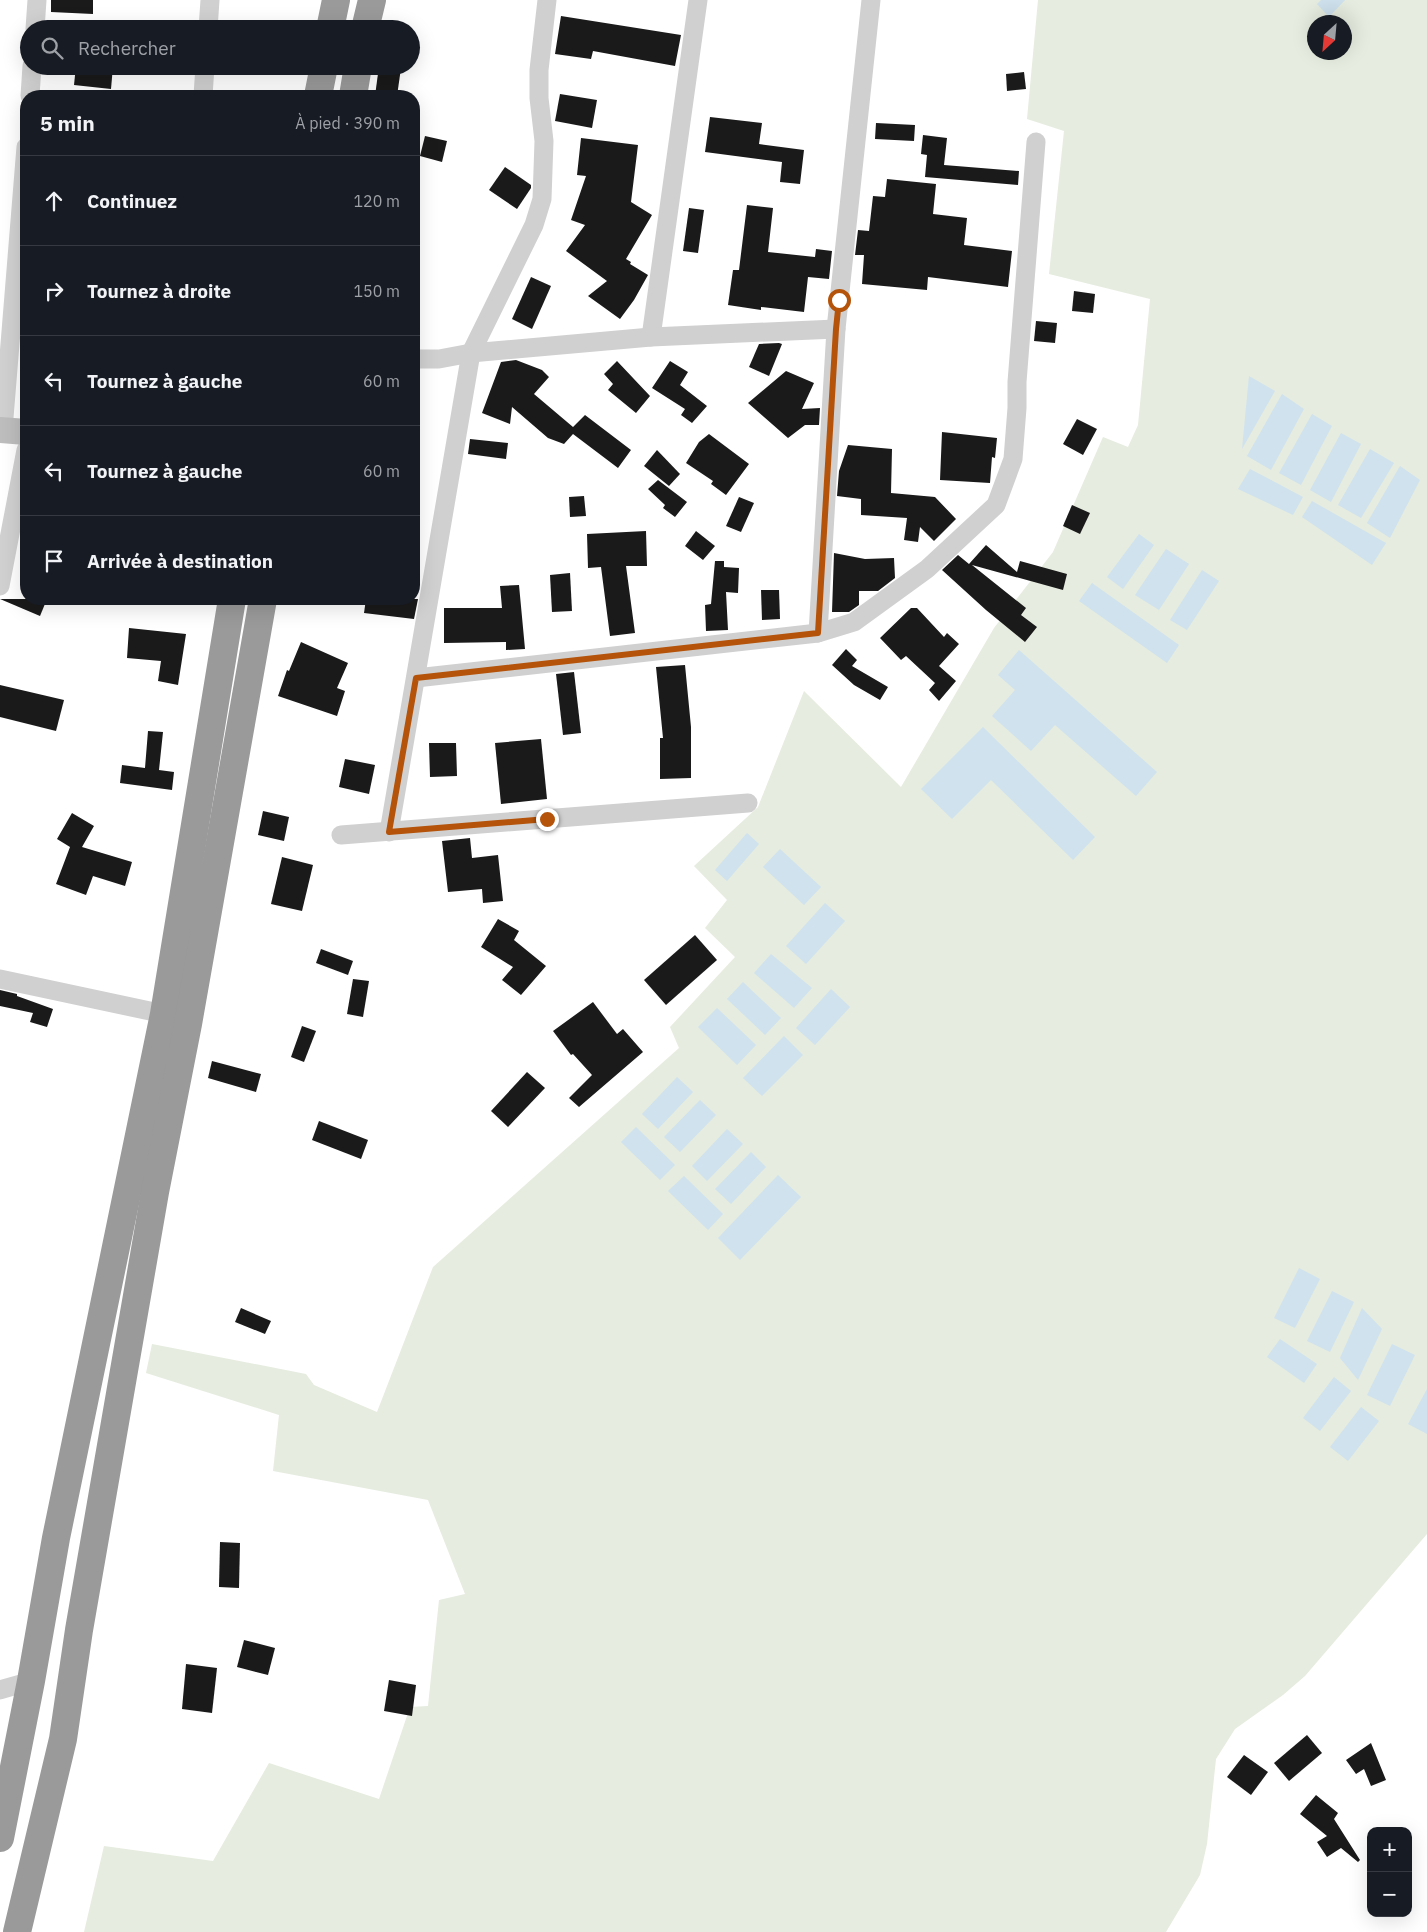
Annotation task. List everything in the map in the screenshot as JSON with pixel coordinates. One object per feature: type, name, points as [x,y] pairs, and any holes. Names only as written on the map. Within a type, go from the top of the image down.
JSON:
[{"type":"highway","points":[[332,20],[336,0]]},
{"type":"highway","points":[[367,20],[372,0]]},
{"type":"highway","points":[[319,90],[322,75]]},
{"type":"highway","points":[[354,90],[356,75]]},
{"type":"highway","points":[[0,1838],[31,1681],[56,1538],[164,1014],[231,605]]},
{"type":"highway","points":[[17,1932],[63,1739],[79,1630],[128,1343],[188,1024],[262,605]]},
{"type":"street","points":[[36,20],[37,0]]},
{"type":"street","points":[[209,20],[210,0]]},
{"type":"street","points":[[389,832],[471,353],[534,225],[542,199],[544,141],[539,98],[539,70],[547,0]]},
{"type":"street","points":[[651,336],[698,0]]},
{"type":"street","points":[[818,633],[836,329],[871,0]]},
{"type":"street","points":[[30,90],[31,75]]},
{"type":"street","points":[[203,90],[204,75]]},
{"type":"street","points":[[416,678],[818,633],[854,622],[927,570],[996,505],[1013,459],[1017,382],[1036,142]]},
{"type":"street","points":[[10,431],[20,254]]},
{"type":"street","points":[[420,359],[439,359],[471,353],[651,336],[836,329]]},
{"type":"street","points":[[0,586],[20,481]]},
{"type":"street","points":[[341,835],[748,804]]},
{"type":"street","points":[[0,979],[164,1014]]},
{"type":"street","points":[[0,1690],[31,1681]]},
{"type":"shaded area","points":[[1038,0],[1427,0],[1427,1534],[1305,1676],[1283,1695],[1235,1729],[1216,1759],[1207,1844],[1200,1875],[1166,1932],[84,1932],[104,1846],[213,1861],[269,1763],[379,1799],[410,1707],[428,1706],[439,1600],[465,1594],[428,1500],[273,1471],[279,1415],[146,1373],[152,1344],[306,1374],[314,1385],[377,1412],[433,1267],[679,1048],[670,1027],[735,957],[705,928],[727,900],[694,866],[758,807],[804,691],[901,787],[994,628],[1053,552],[1103,437],[1128,447],[1138,425],[1150,299],[1049,274],[1064,131],[1027,119]]},
{"type":"water","points":[[1321,0],[1345,0],[1331,15],[1327,15],[1317,4]]},
{"type":"water","points":[[1249,376],[1275,391],[1242,449]]},
{"type":"water","points":[[1282,394],[1304,409],[1271,470],[1247,456]]},
{"type":"water","points":[[1312,414],[1332,426],[1301,485],[1279,473]]},
{"type":"water","points":[[1341,433],[1361,444],[1331,502],[1310,490]]},
{"type":"water","points":[[1370,449],[1394,463],[1361,518],[1338,505]]},
{"type":"water","points":[[1400,466],[1420,480],[1390,538],[1367,523]]},
{"type":"water","points":[[1250,469],[1303,497],[1293,515],[1238,489]]},
{"type":"water","points":[[1312,501],[1386,543],[1372,565],[1302,517]]},
{"type":"water","points":[[1139,534],[1154,545],[1123,589],[1107,577]]},
{"type":"water","points":[[1166,549],[1189,564],[1159,610],[1135,595]]},
{"type":"water","points":[[1202,570],[1219,581],[1187,630],[1170,620]]},
{"type":"water","points":[[1092,583],[1179,645],[1167,663],[1079,601]]},
{"type":"water","points":[[1019,650],[1157,772],[1136,796],[1055,725],[1031,751],[992,716],[1015,690],[998,675]]},
{"type":"water","points":[[983,727],[1095,837],[1073,860],[991,780],[952,819],[921,789]]},
{"type":"water","points":[[747,833],[759,844],[727,881],[715,870]]},
{"type":"water","points":[[780,849],[821,887],[804,905],[763,867]]},
{"type":"water","points":[[825,903],[845,921],[806,964],[786,946]]},
{"type":"water","points":[[771,954],[812,988],[794,1008],[754,973]]},
{"type":"water","points":[[743,982],[781,1018],[765,1035],[727,999]]},
{"type":"water","points":[[831,989],[850,1007],[815,1045],[796,1028]]},
{"type":"water","points":[[717,1008],[756,1045],[737,1065],[698,1027]]},
{"type":"water","points":[[784,1036],[803,1055],[762,1096],[743,1078]]},
{"type":"water","points":[[677,1077],[693,1092],[658,1129],[642,1114]]},
{"type":"water","points":[[700,1100],[716,1115],[680,1152],[664,1137]]},
{"type":"water","points":[[636,1127],[675,1165],[660,1180],[621,1142]]},
{"type":"water","points":[[727,1129],[743,1144],[707,1181],[692,1166]]},
{"type":"water","points":[[751,1152],[766,1167],[731,1204],[715,1189]]},
{"type":"water","points":[[778,1175],[801,1197],[740,1260],[718,1238]]},
{"type":"water","points":[[684,1176],[723,1214],[708,1230],[668,1191]]},
{"type":"water","points":[[1299,1268],[1320,1279],[1295,1328],[1274,1318]]},
{"type":"water","points":[[1332,1291],[1354,1302],[1330,1352],[1307,1341]]},
{"type":"water","points":[[1362,1308],[1382,1329],[1358,1380],[1340,1358]]},
{"type":"water","points":[[1280,1339],[1317,1364],[1304,1383],[1267,1357]]},
{"type":"water","points":[[1392,1344],[1415,1355],[1390,1406],[1367,1395]]},
{"type":"water","points":[[1334,1377],[1351,1391],[1320,1431],[1303,1418]]},
{"type":"water","points":[[1427,1389],[1427,1434],[1408,1424]]},
{"type":"water","points":[[1361,1407],[1379,1421],[1348,1461],[1330,1447]]},
{"type":"building","points":[[51,0],[93,0],[93,14],[51,12]]},
{"type":"building","points":[[561,16],[681,35],[675,66],[593,51],[591,59],[555,54]]},
{"type":"building","points":[[1024,72],[1026,89],[1007,91],[1006,74]]},
{"type":"building","points":[[75,75],[112,75],[111,89],[74,85]]},
{"type":"building","points":[[378,75],[400,75],[398,90],[376,90]]},
{"type":"building","points":[[560,94],[597,100],[592,128],[555,121]]},
{"type":"building","points":[[710,117],[762,123],[759,144],[804,150],[800,184],[780,182],[782,162],[705,152]]},
{"type":"building","points":[[876,123],[915,125],[914,141],[875,139]]},
{"type":"building","points":[[923,135],[947,138],[944,165],[1019,171],[1018,185],[925,177],[927,155],[921,154]]},
{"type":"building","points":[[425,136],[447,141],[442,162],[420,156]]},
{"type":"building","points":[[581,138],[638,145],[631,202],[652,215],[626,259],[631,262],[630,264],[648,275],[634,300],[620,319],[588,296],[607,281],[566,251],[585,225],[571,220],[586,176],[577,175]]},
{"type":"building","points":[[505,167],[531,185],[531,188],[517,209],[489,190]]},
{"type":"building","points":[[887,179],[936,184],[933,214],[967,218],[964,245],[1012,251],[1008,287],[928,277],[927,290],[862,284],[864,255],[855,255],[858,230],[869,231],[873,196],[885,197]]},
{"type":"building","points":[[747,205],[773,208],[768,252],[815,257],[816,249],[832,251],[829,279],[808,277],[804,312],[761,307],[761,310],[728,305],[733,270],[739,270]]},
{"type":"building","points":[[689,208],[704,210],[698,253],[683,251]]},
{"type":"building","points":[[531,277],[551,286],[532,329],[512,319]]},
{"type":"building","points":[[1074,291],[1095,294],[1093,313],[1072,311]]},
{"type":"building","points":[[1036,321],[1057,323],[1055,343],[1034,341]]},
{"type":"building","points":[[759,344],[782,344],[769,376],[749,367]]},
{"type":"building","points":[[516,360],[542,370],[549,377],[534,394],[573,427],[585,415],[631,450],[618,468],[573,434],[564,444],[548,438],[512,407],[510,424],[482,413],[501,362]]},
{"type":"building","points":[[617,361],[650,396],[636,413],[608,390],[613,384],[604,374]]},
{"type":"building","points":[[670,361],[688,372],[680,385],[707,406],[692,423],[681,415],[685,409],[652,388]]},
{"type":"building","points":[[786,371],[814,383],[802,409],[820,408],[819,425],[805,425],[788,438],[748,403]]},
{"type":"building","points":[[1077,419],[1097,429],[1083,455],[1063,444]]},
{"type":"building","points":[[942,432],[997,438],[995,458],[992,457],[990,483],[940,480]]},
{"type":"building","points":[[709,434],[749,464],[726,495],[711,484],[713,481],[686,463],[699,442]]},
{"type":"building","points":[[470,439],[508,443],[506,459],[468,454]]},
{"type":"building","points":[[848,445],[892,449],[891,493],[935,497],[956,519],[934,541],[920,527],[918,542],[904,540],[907,518],[861,515],[861,499],[837,496],[839,471]]},
{"type":"building","points":[[657,450],[680,474],[669,486],[644,466]]},
{"type":"building","points":[[658,480],[687,502],[675,517],[663,508],[665,505],[648,489]]},
{"type":"building","points":[[584,496],[586,516],[570,517],[569,497]]},
{"type":"building","points":[[739,497],[754,503],[741,532],[726,526]]},
{"type":"building","points":[[1072,505],[1090,513],[1080,534],[1063,526]]},
{"type":"building","points":[[646,531],[647,566],[626,566],[635,633],[610,636],[601,567],[588,568],[587,534]]},
{"type":"building","points":[[696,531],[715,546],[703,560],[685,546]]},
{"type":"building","points":[[986,545],[1017,572],[1020,561],[1067,574],[1063,590],[972,565],[1026,608],[1021,615],[1037,627],[1025,642],[942,570],[958,555],[969,564]]},
{"type":"building","points":[[834,553],[865,559],[894,558],[895,578],[878,591],[859,591],[859,605],[849,612],[832,612]]},
{"type":"building","points":[[715,561],[724,561],[724,567],[739,568],[738,593],[726,592],[728,630],[706,631],[705,605],[711,604]]},
{"type":"building","points":[[570,573],[572,611],[552,612],[550,575]]},
{"type":"building","points":[[519,585],[525,649],[506,650],[506,642],[444,643],[444,608],[502,608],[500,586]]},
{"type":"building","points":[[761,590],[779,590],[780,619],[762,620]]},
{"type":"building","points":[[0,599],[20,599],[20,605],[45,605],[40,616]]},
{"type":"building","points":[[365,605],[417,605],[414,619],[364,613]]},
{"type":"building","points":[[911,608],[917,608],[944,637],[947,633],[959,644],[939,666],[956,681],[939,701],[929,690],[935,683],[906,656],[901,660],[880,638]]},
{"type":"building","points":[[129,628],[186,634],[178,685],[158,681],[161,661],[127,658]]},
{"type":"building","points":[[301,642],[348,663],[337,688],[345,691],[337,716],[278,696],[287,670],[289,671]]},
{"type":"building","points":[[846,649],[857,660],[852,666],[888,687],[880,700],[854,685],[832,665]]},
{"type":"building","points":[[685,665],[691,727],[691,778],[660,779],[660,738],[663,738],[656,667]]},
{"type":"building","points":[[574,672],[581,733],[563,735],[556,674]]},
{"type":"building","points":[[0,685],[64,700],[56,731],[0,717]]},
{"type":"building","points":[[148,731],[163,732],[159,770],[174,772],[172,790],[120,783],[122,765],[145,768]]},
{"type":"building","points":[[541,739],[547,799],[501,804],[495,743]]},
{"type":"building","points":[[429,743],[456,743],[457,776],[430,777]]},
{"type":"building","points":[[345,759],[375,765],[369,794],[339,787]]},
{"type":"building","points":[[263,811],[289,817],[284,841],[258,835]]},
{"type":"building","points":[[72,813],[94,826],[82,847],[132,862],[125,886],[93,876],[86,895],[56,884],[70,847],[57,839]]},
{"type":"building","points":[[470,838],[472,858],[498,855],[503,901],[483,903],[482,889],[448,892],[442,841]]},
{"type":"building","points":[[282,857],[313,865],[302,911],[271,904]]},
{"type":"building","points":[[498,919],[519,931],[514,940],[546,966],[521,995],[502,980],[513,967],[481,947]]},
{"type":"building","points":[[695,935],[717,960],[666,1005],[644,980]]},
{"type":"building","points":[[321,949],[353,961],[348,975],[316,963]]},
{"type":"building","points":[[353,979],[369,981],[363,1017],[347,1014]]},
{"type":"building","points":[[0,990],[17,994],[17,996],[53,1009],[47,1027],[30,1022],[33,1013],[0,1006]]},
{"type":"building","points":[[593,1002],[617,1034],[623,1029],[643,1052],[579,1107],[569,1098],[592,1075],[573,1054],[571,1055],[553,1031]]},
{"type":"building","points":[[302,1026],[316,1031],[304,1062],[291,1057]]},
{"type":"building","points":[[212,1061],[261,1074],[256,1092],[208,1078]]},
{"type":"building","points":[[527,1072],[545,1088],[508,1127],[491,1111]]},
{"type":"building","points":[[319,1121],[368,1140],[361,1159],[312,1140]]},
{"type":"building","points":[[241,1308],[271,1321],[265,1334],[235,1322]]},
{"type":"building","points":[[220,1542],[240,1543],[239,1588],[219,1587]]},
{"type":"building","points":[[244,1640],[275,1648],[268,1675],[237,1667]]},
{"type":"building","points":[[186,1664],[217,1668],[212,1713],[182,1709]]},
{"type":"building","points":[[389,1680],[416,1685],[412,1716],[384,1711]]},
{"type":"building","points":[[1307,1735],[1322,1753],[1289,1781],[1274,1763]]},
{"type":"building","points":[[1371,1743],[1386,1780],[1371,1786],[1364,1769],[1356,1774],[1346,1760]]},
{"type":"building","points":[[1244,1755],[1268,1772],[1251,1795],[1227,1777]]},
{"type":"building","points":[[1316,1795],[1338,1813],[1334,1819],[1360,1860],[1358,1862],[1341,1848],[1327,1857],[1317,1842],[1327,1836],[1300,1814]]},
{"type":"route","points":[[547,819],[389,832],[416,678],[818,633],[839,300]]}]
